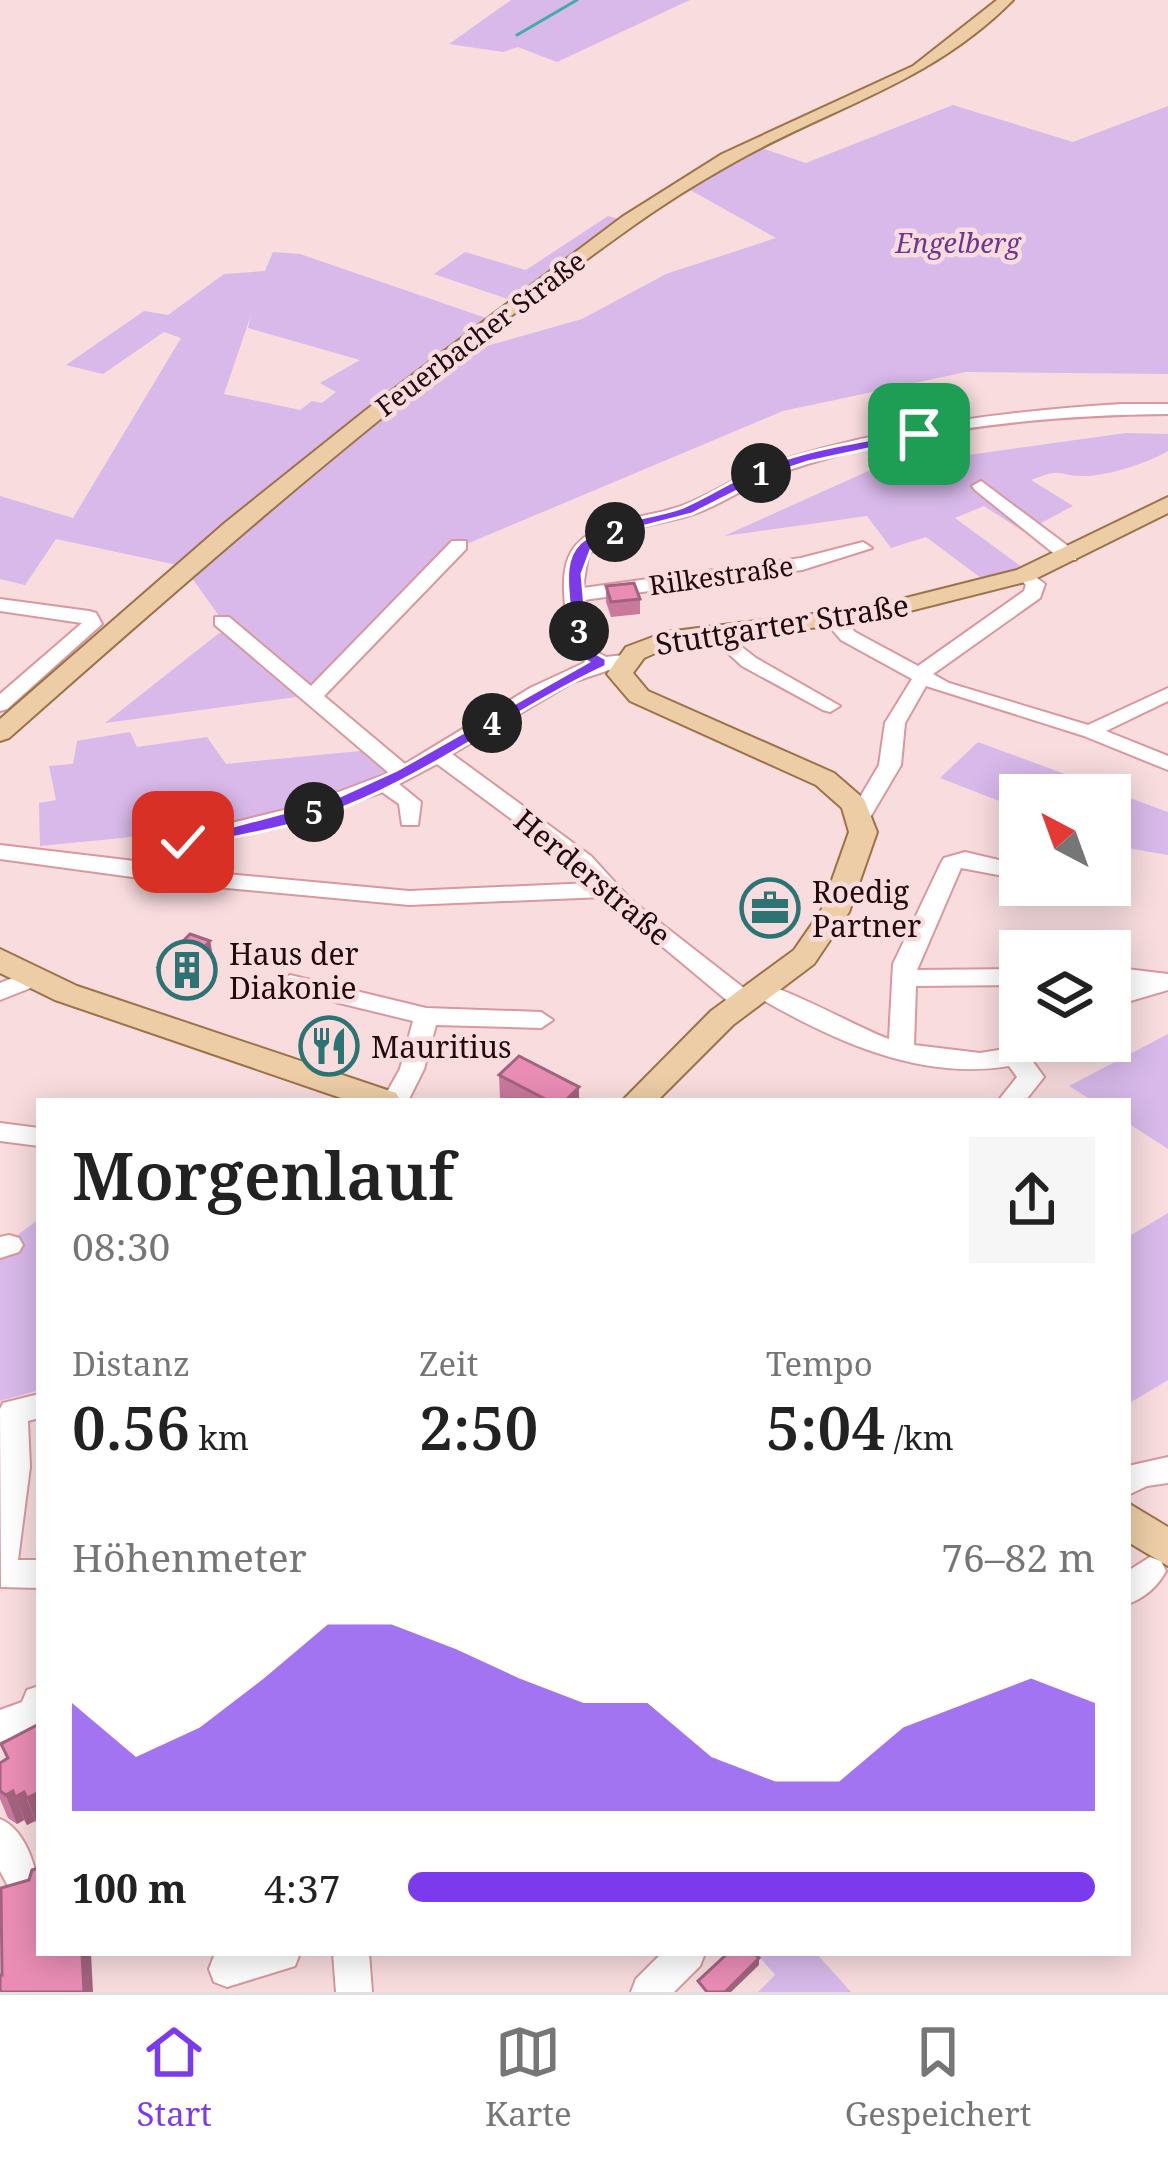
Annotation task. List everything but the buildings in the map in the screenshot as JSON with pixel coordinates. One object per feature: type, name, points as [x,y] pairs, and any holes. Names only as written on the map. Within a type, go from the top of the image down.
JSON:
[{"type":"main road","name":"Feuerbacher Straße","points":[[0,733],[234,526],[628,221],[728,158],[919,69],[1006,0]]},
{"type":"main road","name":"Stuttgarter Straße","points":[[860,816],[844,793],[825,779],[639,696],[613,660],[649,644],[834,620],[1025,575],[1168,504]]},
{"type":"main road","points":[[641,1098],[691,1045],[803,957],[835,912],[856,863],[863,832],[860,816]]},
{"type":"main road","points":[[0,959],[30,979],[376,1098]]},
{"type":"main road","points":[[1131,1528],[1148,1570]]},
{"type":"street","points":[[613,660],[584,653],[578,556],[587,544],[625,527],[687,511],[764,472],[805,458],[997,422],[1168,409]]},
{"type":"street","points":[[981,486],[1069,556]]},
{"type":"street","points":[[311,698],[459,545]]},
{"type":"street","name":"Rilkestraße","points":[[577,595],[802,564],[863,548]]},
{"type":"street","points":[[860,816],[890,765],[895,722],[919,678],[1033,594],[1036,584],[1025,575]]},
{"type":"street","points":[[0,604],[89,617],[92,624],[0,705]]},
{"type":"street","points":[[834,620],[848,636],[919,678],[979,702],[1091,732],[1168,764]]},
{"type":"street","points":[[222,621],[394,779],[410,802],[410,820]]},
{"type":"street","points":[[716,633],[749,662],[830,706]]},
{"type":"street","points":[[168,873],[154,861],[167,846],[287,820],[394,779],[557,683],[613,660]]},
{"type":"street","points":[[1091,732],[1168,694]]},
{"type":"street","name":"Herderstraße","points":[[439,755],[584,862],[606,890],[754,996],[901,1052],[942,1060],[999,1058]]},
{"type":"street","points":[[0,852],[409,898],[606,890]]},
{"type":"street","points":[[901,1052],[905,964],[952,863],[965,859],[999,867]]},
{"type":"street","points":[[1131,975],[1167,982]]},
{"type":"street","points":[[904,978],[999,976]]},
{"type":"street","points":[[0,992],[30,979]]},
{"type":"street","points":[[1131,993],[1167,982]]},
{"type":"street","points":[[290,983],[426,1016],[542,1020]]},
{"type":"street","points":[[397,1098],[412,1069],[426,1016]]},
{"type":"street","points":[[1013,1098],[1031,1076],[1019,1062]]},
{"type":"street","points":[[0,1132],[36,1137]]},
{"type":"street","points":[[26,1409],[27,1464],[1,1573],[36,1574]]},
{"type":"street","points":[[1131,1480],[1168,1470]]},
{"type":"street","points":[[0,1726],[36,1709]]},
{"type":"street","points":[[0,1836],[22,1891]]},
{"type":"street","points":[[227,1970],[272,1956]]},
{"type":"street","points":[[350,1956],[354,1992]]},
{"type":"street","points":[[649,1992],[684,1956]]},
{"type":"green space","points":[[511,0],[690,0],[557,62],[518,47],[503,52],[449,44]]},
{"type":"green space","name":"Engelberg","points":[[953,105],[1073,142],[1168,106],[1168,374],[966,372],[783,411],[457,548],[304,696],[105,723],[229,630],[192,578],[459,354],[582,319],[666,274],[776,238],[683,186],[758,147],[806,163]]},
{"type":"green space","points":[[608,216],[623,220],[514,301],[434,274],[465,252],[526,270]]},
{"type":"green space","points":[[273,252],[300,254],[489,319],[182,566],[56,539],[25,585],[0,579],[0,496],[73,518],[181,338],[164,332],[103,374],[66,365],[144,311],[168,315],[224,274],[265,271]],"holes":[[[251,315],[248,328],[360,360],[320,383],[336,392],[300,410],[224,394]]]},
{"type":"green space","points":[[1126,433],[1168,434],[1168,451],[1106,473],[1056,473],[1031,480],[1073,506],[1024,532],[984,506],[955,518],[1023,568],[981,578],[926,537],[891,548],[867,516],[724,536],[875,468]]},
{"type":"green space","points":[[130,732],[137,747],[207,737],[226,764],[360,751],[390,774],[262,816],[174,832],[40,846],[39,803],[56,800],[49,766],[73,764],[77,741]]},
{"type":"green space","points":[[978,742],[1065,774],[999,774],[999,801],[940,778]]},
{"type":"green space","points":[[1131,798],[1168,812],[1168,855],[1131,849]]},
{"type":"green space","points":[[1168,1034],[1168,1149],[1131,1125],[1131,1098],[1088,1098],[1069,1086],[1115,1062],[1131,1062],[1131,1053]]},
{"type":"green space","points":[[1168,1213],[1168,1380],[1131,1402],[1131,1235]]},
{"type":"green space","points":[[36,1221],[36,1391],[0,1401],[0,1248]]},
{"type":"green space","points":[[759,1956],[819,1956],[851,1992],[758,1992],[775,1975]]},
{"type":"waterway","points":[[517,35],[577,0]]},
{"type":"place","name":"Roedig Partner","points":[[770,908]]},
{"type":"place","name":"Haus der Diakonie","points":[[187,970]]},
{"type":"place","name":"Mauritius","points":[[329,1046]]},
{"type":"route","points":[[183,842],[338,804],[404,774],[581,669],[601,662],[584,653],[580,642],[575,574],[578,556],[587,544],[625,527],[687,511],[764,472],[805,458],[919,434]]}]
